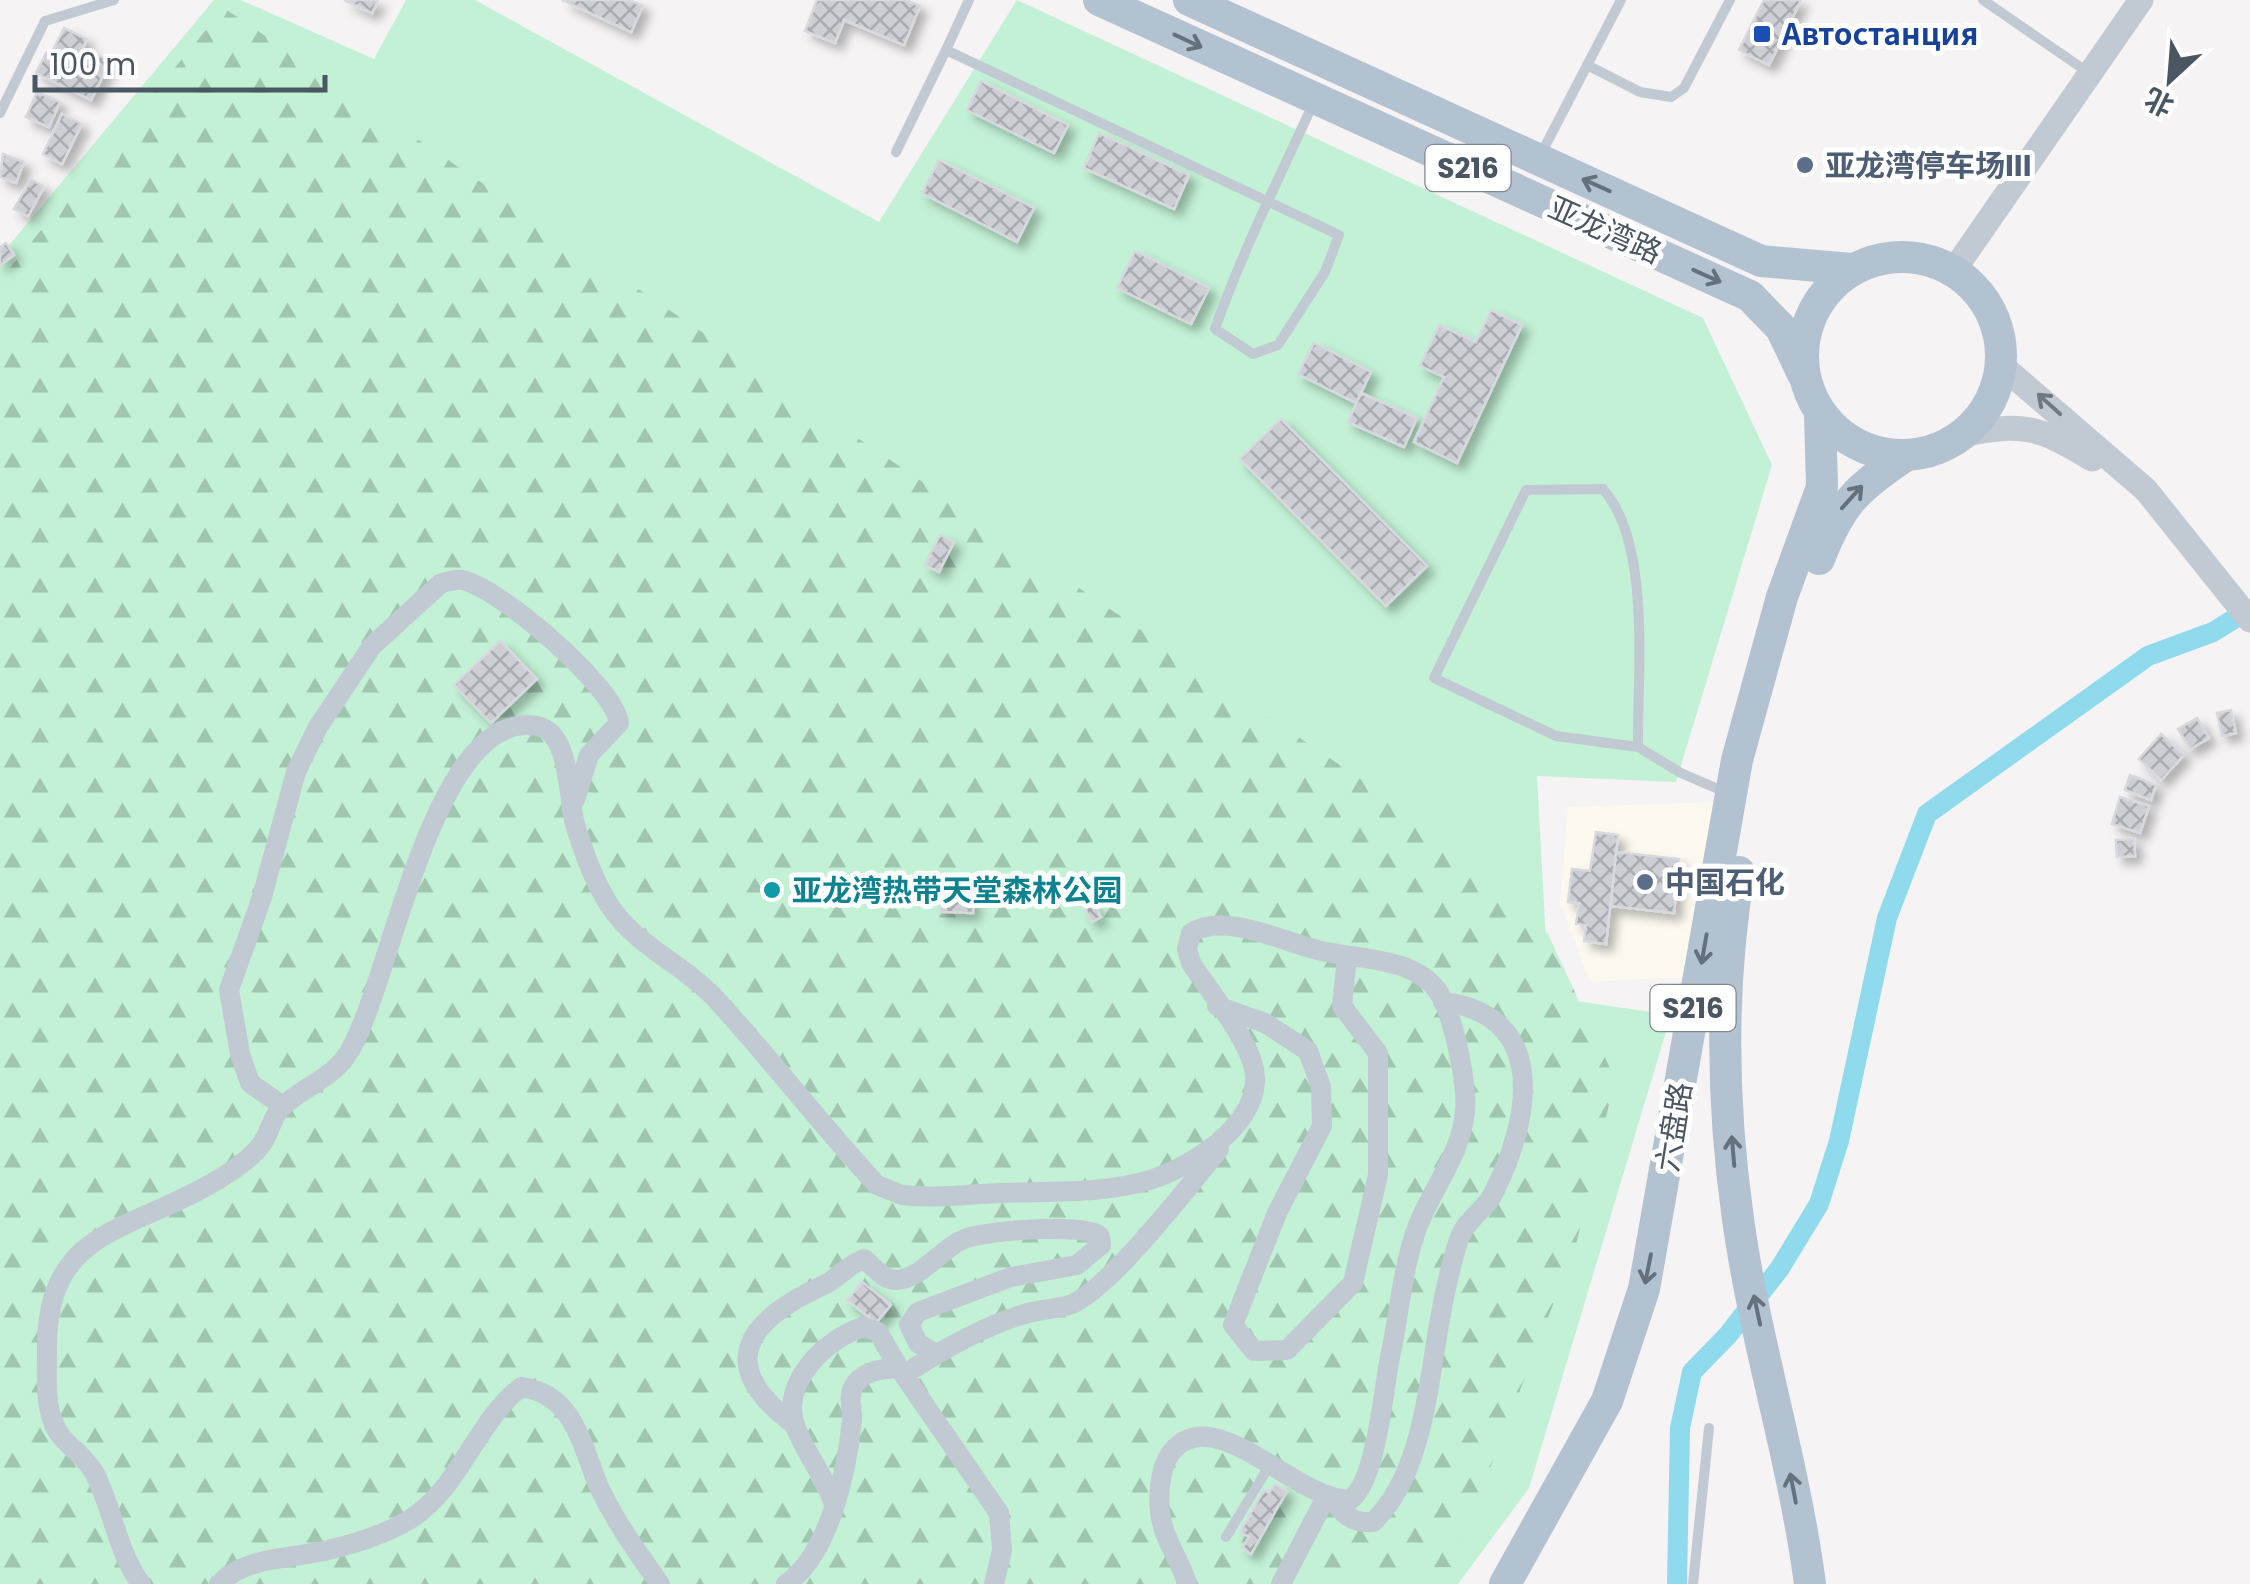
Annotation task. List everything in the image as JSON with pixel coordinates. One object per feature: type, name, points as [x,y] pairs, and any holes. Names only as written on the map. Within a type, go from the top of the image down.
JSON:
[{"type":"main road","name":"亚龙湾路","points":[[1100,0],[1750,296],[1781,328],[1803,374]]},
{"type":"main road","name":"亚龙湾路","points":[[1189,0],[1761,260],[1852,269]]},
{"type":"main road","name":"S216","points":[[1954,270],[1920,258],[1885,257],[1852,269],[1821,296],[1804,333],[1803,374],[1820,413],[1857,445],[1905,456],[1937,450],[1966,434]]},
{"type":"main road","points":[[1954,270],[1982,295],[1999,328],[2002,366],[1991,404],[1966,434]]},
{"type":"main road","name":"六盘路","points":[[1505,1584],[1590,1438],[1634,1326],[1668,1169],[1731,794],[1756,682],[1822,487],[1820,413]]},
{"type":"main road","name":"六盘路","points":[[1810,1584],[1744,1247],[1725,1055],[1733,912],[1755,777],[1782,669],[1832,528],[1856,489],[1905,456]]},
{"type":"street","points":[[1954,270],[2141,0]]},
{"type":"street","points":[[2002,366],[2146,490],[2250,620]]},
{"type":"street","points":[[1966,434],[2005,426],[2043,430],[2146,490]]},
{"type":"street","points":[[283,1106],[250,1083],[240,1054],[229,990],[262,898],[296,772],[318,727],[372,646],[440,584],[470,583],[528,620],[613,703],[619,723],[589,754],[580,775],[572,818]]},
{"type":"street","points":[[141,1584],[118,1538],[94,1472],[68,1445],[52,1419],[48,1313],[61,1280],[87,1243],[206,1187],[234,1168],[263,1143],[283,1106],[316,1086],[349,1054],[422,849],[465,766],[482,743],[512,728],[544,728],[557,742],[565,767],[572,818],[599,887],[629,930],[712,995],[868,1176],[888,1190],[934,1197],[1064,1192],[1152,1179],[1220,1140],[1242,1120]]},
{"type":"street","points":[[786,1584],[822,1546],[853,1416],[849,1395],[858,1380],[876,1369],[902,1371],[1007,1320],[1072,1304],[1088,1294],[1179,1198],[1242,1120],[1252,1096],[1252,1062],[1187,949],[1191,933],[1203,924],[1224,925],[1346,957],[1371,956],[1431,983],[1444,1002],[1464,1082],[1465,1113],[1453,1160],[1421,1218],[1363,1482],[1350,1500],[1328,1496],[1268,1468],[1234,1443],[1212,1434],[1191,1435],[1164,1464],[1160,1513],[1167,1544],[1187,1584]]},
{"type":"street","points":[[1218,1006],[1265,1022],[1308,1051],[1321,1088],[1322,1126],[1277,1212],[1232,1325],[1254,1351],[1288,1350],[1353,1283],[1378,1175],[1378,1053],[1342,1006],[1346,957]]},
{"type":"street","points":[[1328,1496],[1342,1513],[1359,1524],[1372,1522],[1398,1493],[1430,1387],[1439,1317],[1463,1230],[1492,1198],[1514,1145],[1525,1092],[1518,1048],[1502,1026],[1472,1005],[1444,1002]]},
{"type":"street","points":[[834,1504],[824,1474],[795,1425],[764,1402],[753,1386],[748,1344],[763,1323],[804,1292],[864,1259],[881,1275],[896,1280],[923,1270],[935,1255],[967,1237],[1080,1228],[1100,1236],[1102,1245],[1077,1265],[1011,1277],[918,1312],[909,1325],[913,1334],[935,1354]]},
{"type":"street","points":[[795,1425],[794,1394],[816,1356],[850,1331],[864,1327],[878,1332],[998,1514],[1002,1550],[994,1584]]},
{"type":"street","points":[[219,1584],[239,1568],[332,1550],[410,1520],[434,1502],[504,1400],[522,1387],[539,1389],[574,1423],[586,1442],[600,1490],[660,1584]]},
{"type":"street","points":[[1281,1584],[1328,1496]]},
{"type":"lane","points":[[0,113],[45,20],[114,0]]},
{"type":"lane","points":[[896,152],[970,0]]},
{"type":"lane","points":[[1538,159],[1621,0]]},
{"type":"lane","points":[[1587,64],[1640,92],[1671,97],[1684,88],[1730,0]]},
{"type":"lane","points":[[1983,0],[2090,74]]},
{"type":"lane","points":[[946,50],[1269,200],[1339,235],[1325,272],[1278,346],[1253,354],[1215,329],[1269,200],[1315,99]]},
{"type":"lane","points":[[1638,747],[1637,594],[1621,509],[1603,489],[1526,490],[1434,678],[1556,736],[1638,747],[1681,773],[1731,794]]},
{"type":"lane","points":[[1693,1584],[1709,1428]]},
{"type":"lane","points":[[1226,1537],[1268,1468]]},
{"type":"shaded area","points":[[1714,802],[1684,977],[1590,982],[1560,903],[1568,807]]},
{"type":"green space","name":"亚龙湾热带天堂森林公园","points":[[214,0],[241,0],[374,59],[406,0],[475,0],[879,222],[1017,0],[1703,318],[1772,465],[1676,782],[1537,776],[1549,997],[1671,1015],[1529,1488],[1458,1584],[0,1584],[0,256]]},
{"type":"green space","name":"亚龙湾热带天堂森林公园","points":[[224,8],[1412,814],[1548,934],[1615,1079],[1576,1245],[1452,1567],[1268,1570],[1259,1584],[0,1584],[0,280]]},
{"type":"building","points":[[344,0],[378,0],[372,13]]},
{"type":"building","points":[[562,0],[629,0],[643,6],[631,32]]},
{"type":"building","points":[[817,0],[906,0],[920,6],[904,45],[844,20],[835,43],[805,31]]},
{"type":"building","points":[[1764,0],[1801,0],[1769,65],[1739,50]]},
{"type":"building","points":[[64,28],[87,39],[76,63],[52,52]]},
{"type":"building","points":[[88,50],[110,61],[91,100],[36,73],[46,53],[79,69]]},
{"type":"building","points":[[981,81],[1068,125],[1054,153],[967,110]]},
{"type":"building","points":[[37,92],[60,102],[49,127],[26,117]]},
{"type":"building","points":[[62,114],[82,124],[62,164],[43,154]]},
{"type":"building","points":[[1099,133],[1189,175],[1174,209],[1084,168]]},
{"type":"building","points":[[3,154],[24,162],[16,183],[0,177]]},
{"type":"building","points":[[939,160],[1034,208],[1017,242],[922,193]]},
{"type":"building","points":[[31,179],[44,187],[28,216],[14,209]]},
{"type":"building","points":[[6,243],[14,255],[0,265],[0,247]]},
{"type":"building","points":[[1135,251],[1209,288],[1191,324],[1117,288]]},
{"type":"building","points":[[1491,310],[1522,325],[1457,463],[1414,442],[1444,377],[1420,366],[1439,325],[1476,342]]},
{"type":"building","points":[[1314,343],[1371,372],[1356,403],[1298,374]]},
{"type":"building","points":[[1361,393],[1417,418],[1404,447],[1348,422]]},
{"type":"building","points":[[1281,419],[1427,566],[1386,606],[1240,459]]},
{"type":"building","points":[[940,535],[954,542],[939,572],[925,565]]},
{"type":"building","points":[[500,641],[537,679],[491,723],[454,685]]},
{"type":"building","points":[[2231,710],[2236,733],[2222,736],[2217,713]]},
{"type":"building","points":[[2197,718],[2209,738],[2190,749],[2178,729]]},
{"type":"building","points":[[2161,734],[2184,755],[2161,780],[2139,759]]},
{"type":"building","points":[[2130,775],[2156,785],[2151,800],[2125,790]]},
{"type":"building","points":[[2120,797],[2149,806],[2140,833],[2112,824]]},
{"type":"building","points":[[1596,832],[1618,835],[1606,944],[1584,941],[1586,925],[1576,924],[1579,903],[1568,902],[1572,869],[1590,871]]},
{"type":"building","points":[[2134,839],[2135,856],[2117,857],[2116,840]]},
{"type":"building","name":"中国石化","points":[[1616,852],[1679,859],[1674,913],[1611,906]]},
{"type":"building","points":[[940,897],[973,898],[973,913],[940,912]]},
{"type":"building","points":[[1093,903],[1101,917],[1092,922],[1084,907]]},
{"type":"building","points":[[862,1282],[891,1305],[876,1323],[847,1300]]},
{"type":"building","points":[[1275,1484],[1287,1491],[1251,1554],[1242,1548],[1249,1537],[1240,1532],[1264,1490],[1269,1493]]},
{"type":"waterway","points":[[1677,1584],[1680,1428],[1692,1372],[1728,1335],[1780,1268],[1819,1204],[1839,1141],[1887,918],[1927,814],[2148,656],[2213,632],[2250,609]]},
{"type":"place","name":"Автостанция","points":[[1762,34]]},
{"type":"place","name":"亚龙湾停车场III","points":[[1805,165]]},
{"type":"place","name":"中国石化","points":[[1645,882]]},
{"type":"place","name":"亚龙湾热带天堂森林公园","points":[[772,890]]}]
